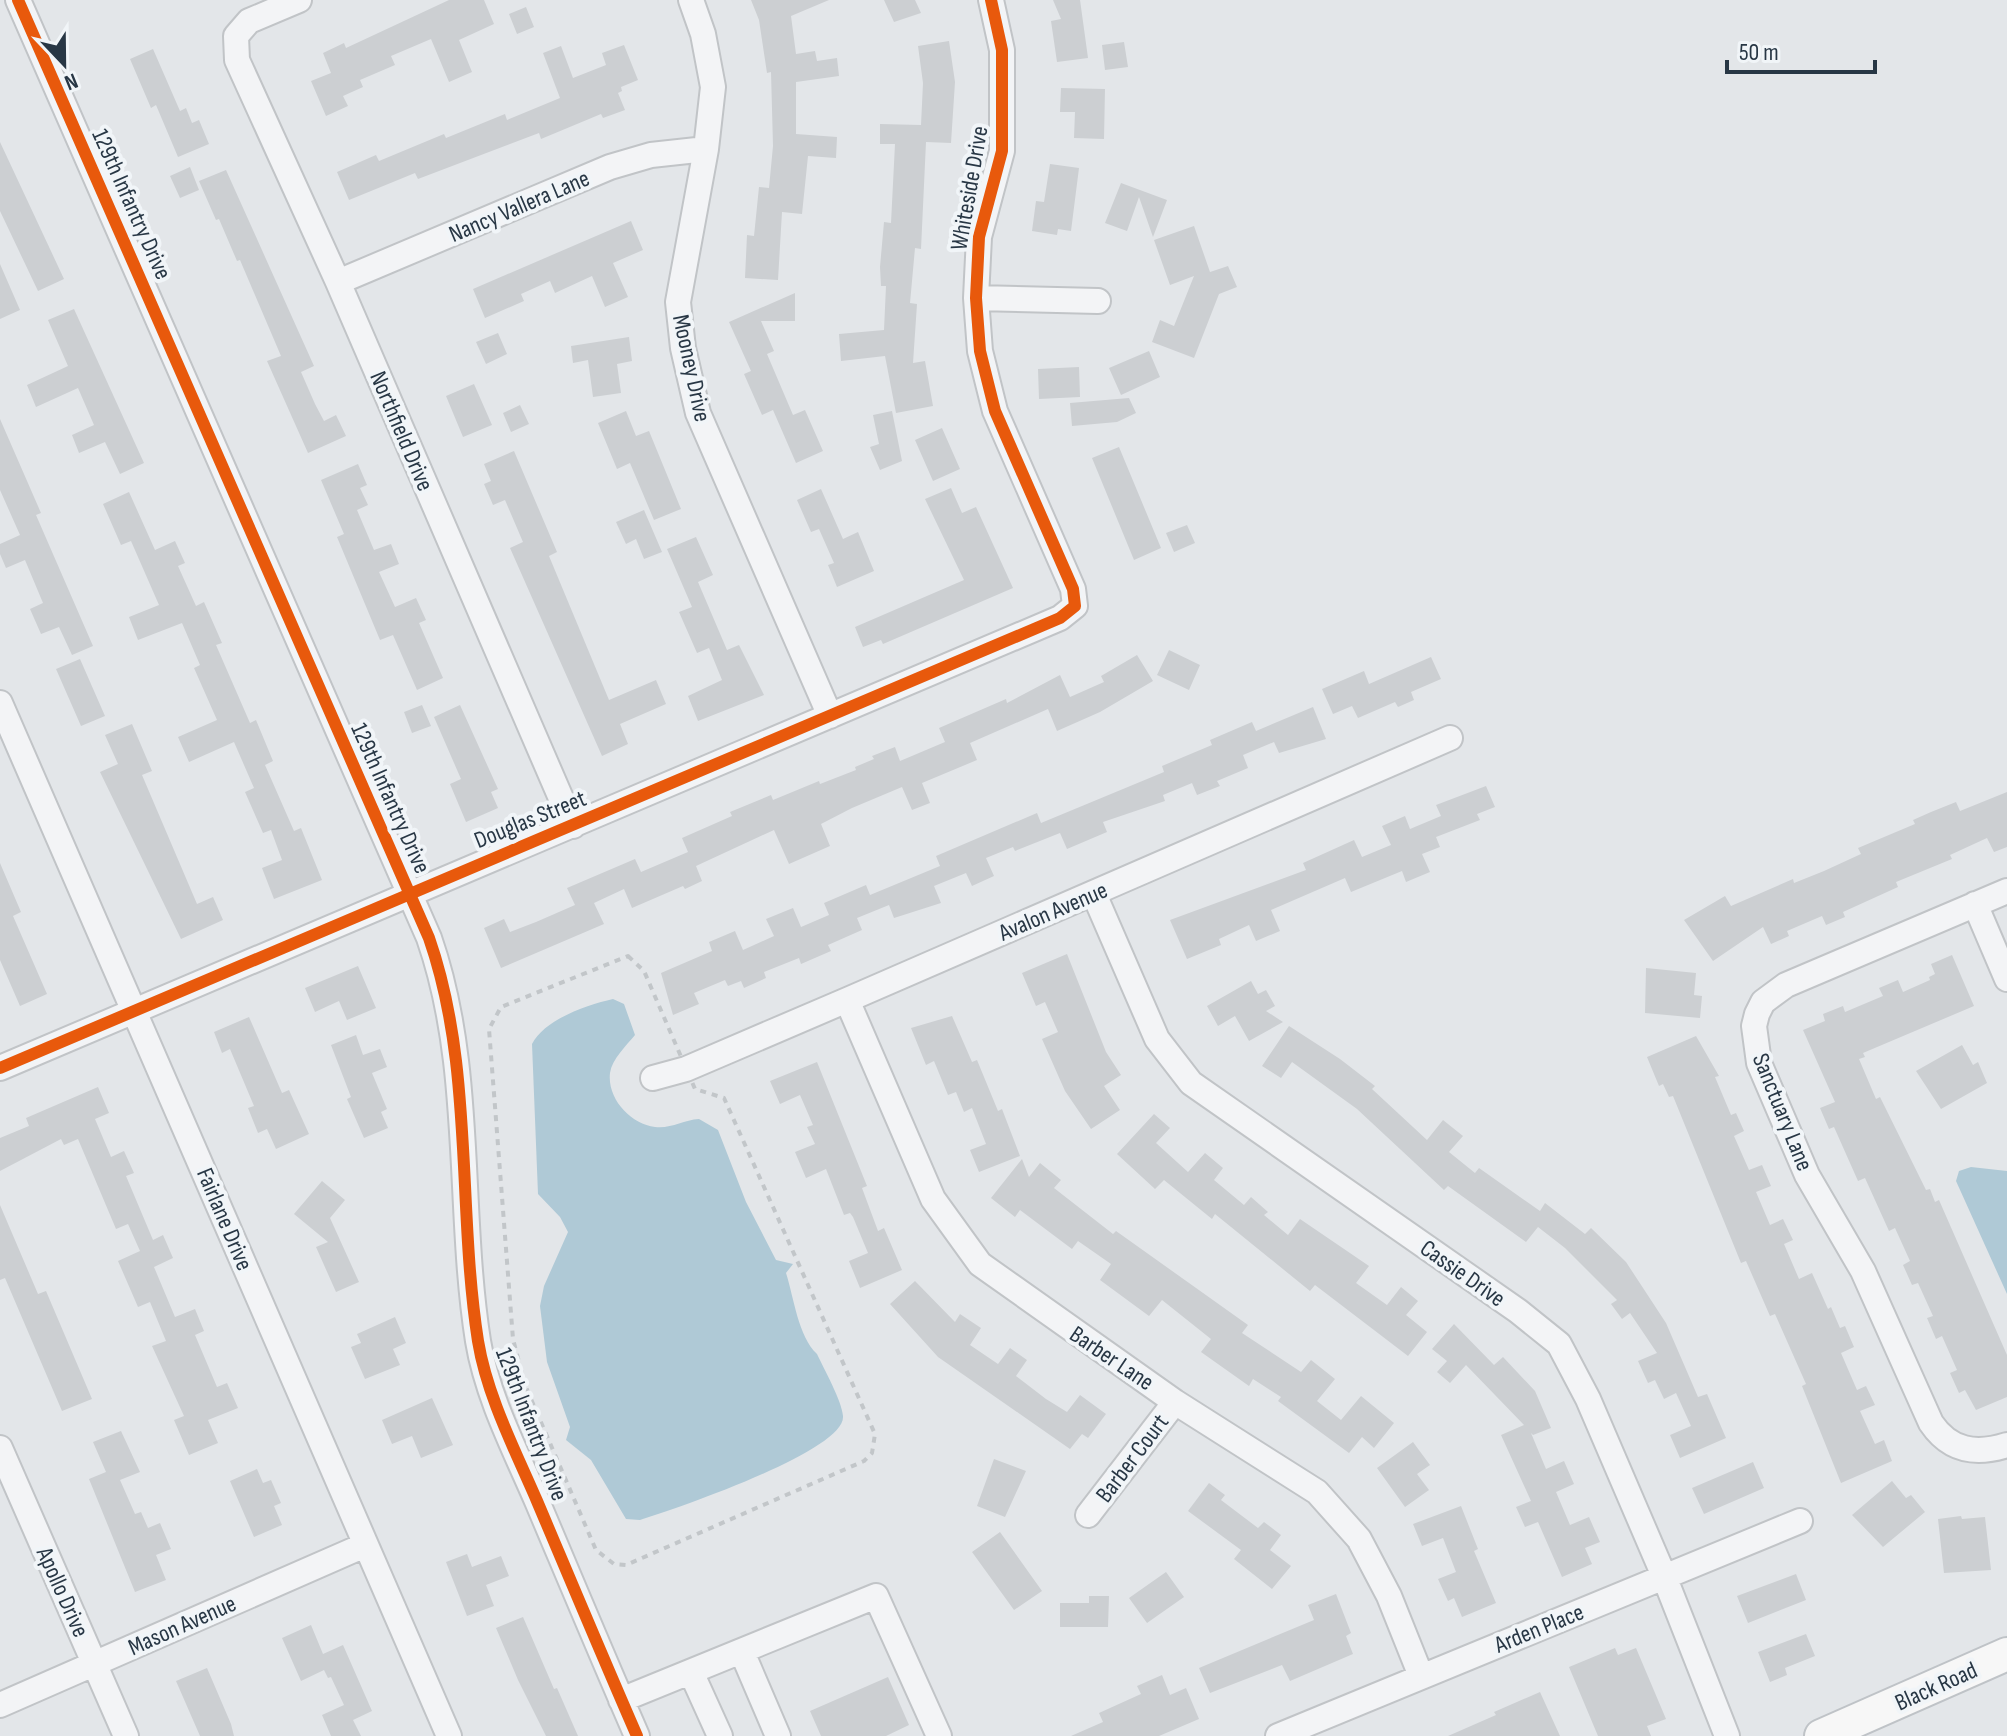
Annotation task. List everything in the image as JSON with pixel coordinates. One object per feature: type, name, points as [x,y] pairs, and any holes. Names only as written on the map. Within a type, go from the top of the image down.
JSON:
[{"type":"main road","name":"Black Road","points":[[1821,1736],[2007,1654]]},
{"type":"street","name":"129th Infantry Drive","points":[[18,0],[444,980],[454,1035],[469,1264],[479,1345],[505,1428],[637,1736]]},
{"type":"street","name":"Northfield Drive","points":[[299,0],[249,21],[236,36],[237,60],[338,282],[573,826]]},
{"type":"street","name":"Mooney Drive","points":[[691,0],[703,34],[713,87],[706,149],[678,302],[683,348],[698,413],[830,716]]},
{"type":"street","name":"Whiteside Drive","points":[[991,0],[1002,50],[1002,151],[979,237],[976,298],[980,351],[995,411],[1073,589],[1075,606]]},
{"type":"street","name":"Nancy Vallera Lane","points":[[338,282],[610,167],[651,155],[706,149]]},
{"type":"street","points":[[976,298],[1098,301]]},
{"type":"street","name":"Douglas Street","points":[[0,1068],[136,1013],[408,892],[573,826],[1060,618],[1075,606]]},
{"type":"street","name":"Fairlane Drive","points":[[0,703],[449,1736]]},
{"type":"street","name":"Avalon Avenue","points":[[653,1078],[686,1069],[1450,738]]},
{"type":"street","name":"Sanctuary Lane","points":[[2007,891],[1786,985],[1763,1002],[1754,1026],[1759,1063],[1807,1175],[1855,1256],[1931,1423],[1948,1442],[1961,1448],[1986,1451],[2007,1445]]},
{"type":"street","name":"Cassie Drive","points":[[1094,894],[1133,992],[1157,1039],[1191,1083],[1518,1311],[1559,1344],[1588,1399],[1664,1576],[1727,1736]]},
{"type":"street","points":[[1975,904],[2007,979]]},
{"type":"street","name":"Barber Lane","points":[[847,1000],[933,1199],[980,1264],[1175,1402],[1317,1492],[1359,1539],[1389,1596],[1421,1676]]},
{"type":"street","name":"Barber Court","points":[[1088,1515],[1175,1402]]},
{"type":"street","name":"Apollo Drive","points":[[0,1448],[126,1736]]},
{"type":"street","name":"Arden Place","points":[[1278,1736],[1800,1521]]},
{"type":"street","name":"Mason Avenue","points":[[0,1705],[365,1545]]},
{"type":"street","points":[[621,1700],[876,1596],[939,1736]]},
{"type":"street","points":[[742,1652],[778,1736]]},
{"type":"street","points":[[691,1672],[720,1736]]},
{"type":"path","points":[[628,956],[644,971],[686,1069],[695,1089],[724,1098],[875,1434],[875,1444],[864,1461],[626,1565],[614,1564],[596,1550],[525,1385],[513,1339],[489,1029],[501,1007],[628,956]]},
{"type":"water","points":[[613,999],[624,1004],[635,1035],[613,1063],[610,1073],[612,1092],[622,1109],[646,1125],[666,1127],[699,1119],[718,1130],[746,1202],[776,1260],[793,1264],[786,1273],[801,1327],[832,1385],[843,1416],[836,1430],[817,1446],[789,1462],[719,1492],[640,1520],[626,1519],[591,1460],[566,1440],[570,1427],[547,1362],[540,1306],[544,1286],[568,1232],[560,1217],[538,1194],[532,1044],[556,1020]]},
{"type":"water","points":[[1971,1167],[2007,1171],[2007,1294],[1956,1181],[1959,1171]]},
{"type":"building","points":[[449,0],[484,0],[494,24],[459,40],[472,72],[449,82],[431,39],[391,56],[395,65],[360,80],[363,87],[343,96],[348,106],[326,116],[311,81],[331,73],[323,53],[344,43],[346,48]]},
{"type":"building","points":[[751,0],[829,0],[791,16],[796,54],[815,51],[817,61],[837,58],[839,76],[796,82],[796,134],[837,137],[836,158],[808,156],[802,214],[782,212],[778,280],[745,278],[747,235],[754,236],[759,187],[769,188],[773,146],[771,72],[767,73],[759,20]]},
{"type":"building","points":[[884,0],[915,0],[921,13],[894,22]]},
{"type":"building","points":[[1053,0],[1080,0],[1088,58],[1057,62],[1051,21],[1061,19]]},
{"type":"building","points":[[526,7],[534,27],[517,34],[509,14]]},
{"type":"building","points":[[949,41],[955,82],[951,143],[926,142],[921,249],[915,248],[910,303],[917,304],[913,363],[925,361],[933,406],[896,413],[885,356],[841,361],[839,334],[884,330],[886,286],[881,286],[880,267],[884,222],[891,223],[895,144],[880,144],[880,124],[921,125],[923,83],[918,46]]},
{"type":"building","points":[[1124,42],[1128,67],[1105,70],[1102,45]]},
{"type":"building","points":[[624,45],[638,80],[621,87],[622,91],[618,93],[625,110],[603,118],[601,114],[541,139],[539,133],[418,179],[415,173],[349,200],[337,172],[376,155],[379,161],[444,134],[446,138],[505,114],[507,120],[560,98],[543,53],[561,46],[573,78],[606,65],[602,53]]},
{"type":"building","points":[[153,49],[180,111],[186,108],[192,123],[199,120],[209,144],[178,157],[156,105],[151,108],[130,59]]},
{"type":"building","points":[[1061,88],[1105,89],[1104,139],[1074,138],[1075,112],[1060,112]]},
{"type":"building","points":[[0,142],[64,279],[38,291],[0,211]]},
{"type":"building","points":[[1050,164],[1079,168],[1071,231],[1058,229],[1057,235],[1032,231],[1036,201],[1044,202]]},
{"type":"building","points":[[190,167],[199,190],[180,198],[170,176]]},
{"type":"building","points":[[226,170],[314,366],[301,372],[315,404],[324,421],[336,415],[346,436],[308,453],[267,361],[281,356],[240,260],[237,261],[199,181]]},
{"type":"building","points":[[1121,183],[1167,200],[1153,237],[1139,197],[1127,231],[1105,223]]},
{"type":"building","points":[[631,221],[643,250],[613,263],[628,297],[605,307],[592,276],[555,293],[550,281],[521,294],[524,301],[485,318],[473,289]]},
{"type":"building","points":[[1194,226],[1210,272],[1228,266],[1237,287],[1219,294],[1194,358],[1152,342],[1160,320],[1174,326],[1194,276],[1170,285],[1154,240]]},
{"type":"building","points":[[0,264],[20,310],[0,319]]},
{"type":"building","points":[[795,293],[795,321],[761,321],[774,351],[767,354],[793,415],[805,410],[823,451],[796,463],[773,410],[762,415],[744,374],[751,371],[729,322]]},
{"type":"building","points":[[74,309],[144,463],[120,474],[105,442],[79,453],[72,435],[94,425],[78,388],[36,407],[27,385],[68,366],[48,320]]},
{"type":"building","points":[[498,333],[507,354],[486,364],[476,342]]},
{"type":"building","points":[[629,337],[632,361],[617,364],[621,393],[593,397],[588,360],[573,363],[571,346]]},
{"type":"building","points":[[1149,351],[1160,377],[1121,395],[1109,368]]},
{"type":"building","points":[[1079,367],[1080,397],[1039,399],[1038,369]]},
{"type":"building","points":[[474,384],[492,425],[463,437],[446,396]]},
{"type":"building","points":[[1129,398],[1136,413],[1117,422],[1072,426],[1070,403]]},
{"type":"building","points":[[520,405],[529,424],[511,432],[503,413]]},
{"type":"building","points":[[626,411],[636,436],[649,431],[681,509],[654,520],[630,463],[617,469],[598,423]]},
{"type":"building","points":[[892,411],[902,461],[880,470],[870,447],[879,444],[873,415]]},
{"type":"building","points":[[0,419],[41,513],[36,515],[93,646],[72,655],[59,627],[41,634],[30,609],[43,603],[25,560],[6,568],[0,554],[0,544],[20,535],[0,490]]},
{"type":"building","points":[[942,428],[960,469],[933,481],[915,440]]},
{"type":"building","points":[[1119,447],[1161,548],[1134,560],[1092,458]]},
{"type":"building","points":[[514,451],[557,552],[549,556],[609,700],[656,680],[666,704],[620,724],[628,744],[602,756],[510,548],[523,542],[505,500],[493,505],[484,484],[491,481],[484,464]]},
{"type":"building","points":[[358,464],[367,485],[360,488],[368,505],[357,510],[374,550],[391,544],[399,564],[379,572],[395,607],[416,598],[426,620],[419,623],[443,678],[417,690],[393,635],[380,640],[337,537],[344,534],[321,480]]},
{"type":"building","points":[[951,488],[962,513],[976,507],[1013,588],[883,644],[881,640],[863,647],[855,627],[964,580],[925,499]]},
{"type":"building","points":[[821,489],[843,539],[858,532],[874,571],[837,587],[828,565],[834,563],[819,529],[811,532],[797,500]]},
{"type":"building","points":[[129,492],[155,550],[175,541],[185,563],[178,566],[196,606],[204,602],[222,643],[216,645],[250,723],[256,720],[273,761],[265,765],[294,831],[301,828],[322,880],[274,899],[262,868],[282,860],[271,830],[263,833],[245,792],[254,788],[234,742],[189,762],[178,737],[217,720],[194,668],[200,665],[182,623],[138,640],[129,617],[159,605],[131,541],[121,545],[103,504]]},
{"type":"building","points":[[644,510],[662,552],[644,559],[636,539],[626,544],[616,522]]},
{"type":"building","points":[[1187,525],[1195,543],[1174,552],[1166,533]]},
{"type":"building","points":[[696,537],[713,575],[698,582],[727,650],[739,645],[764,695],[698,721],[688,696],[722,680],[709,648],[697,653],[679,612],[692,607],[667,549]]},
{"type":"building","points":[[1169,650],[1200,665],[1189,690],[1157,675]]},
{"type":"building","points":[[1137,655],[1153,681],[1100,712],[1057,731],[1048,709],[970,743],[977,760],[922,783],[930,803],[912,810],[902,787],[852,808],[821,824],[830,846],[789,864],[774,830],[696,866],[702,881],[685,889],[683,886],[632,908],[624,889],[594,903],[604,924],[501,968],[484,928],[504,919],[510,932],[536,922],[575,905],[567,888],[635,859],[641,872],[688,852],[682,838],[732,816],[730,812],[771,795],[773,800],[856,770],[855,767],[874,759],[872,756],[895,747],[900,761],[945,742],[939,728],[1006,699],[1007,703],[1060,675],[1070,697],[1104,682],[1101,676]]},
{"type":"building","points":[[1431,657],[1441,679],[1411,692],[1414,700],[1398,707],[1395,702],[1358,718],[1352,706],[1333,714],[1322,689],[1364,671],[1369,684]]},
{"type":"building","points":[[80,659],[105,716],[81,726],[56,669]]},
{"type":"building","points":[[422,705],[431,726],[412,733],[404,712]]},
{"type":"building","points":[[460,705],[498,789],[491,792],[498,808],[466,822],[450,784],[461,779],[434,717]]},
{"type":"building","points":[[1313,707],[1326,739],[1279,753],[1274,742],[1243,755],[1248,768],[1217,781],[1220,786],[1197,795],[1192,783],[1163,795],[1165,801],[1103,822],[1107,832],[1067,849],[1060,833],[1015,851],[1013,847],[986,858],[994,876],[972,886],[966,873],[934,886],[941,903],[894,918],[889,905],[857,918],[862,930],[828,945],[831,951],[801,964],[799,958],[764,972],[766,978],[744,988],[741,981],[728,986],[725,980],[694,993],[699,1004],[673,1015],[661,973],[712,951],[709,942],[735,931],[743,950],[774,936],[766,919],[793,908],[801,927],[829,915],[824,903],[866,885],[870,895],[940,866],[936,856],[1037,813],[1041,823],[1164,772],[1162,766],[1212,745],[1210,740],[1252,722],[1256,731]]},
{"type":"building","points":[[132,724],[152,771],[142,775],[197,904],[213,897],[223,920],[181,939],[100,772],[118,764],[105,735]]},
{"type":"building","points":[[1486,786],[1495,807],[1477,814],[1480,820],[1436,837],[1440,847],[1422,854],[1430,872],[1406,882],[1402,871],[1351,892],[1345,878],[1271,910],[1280,931],[1256,941],[1249,925],[1219,939],[1221,945],[1187,959],[1170,920],[1306,870],[1303,863],[1354,840],[1362,857],[1391,845],[1382,826],[1405,816],[1410,829],[1441,816],[1436,805]]},
{"type":"building","points":[[2007,792],[2007,847],[1994,852],[1987,838],[1950,855],[1952,859],[1896,882],[1898,887],[1843,912],[1845,917],[1826,925],[1822,916],[1787,931],[1789,936],[1771,944],[1763,927],[1713,961],[1684,920],[1725,896],[1731,906],[1793,879],[1794,883],[1824,871],[1861,854],[1858,848],[1915,824],[1913,820],[1956,802],[1960,811]]},
{"type":"building","points":[[0,863],[21,912],[13,916],[47,994],[20,1006],[0,960]]},
{"type":"building","points":[[1067,954],[1106,1052],[1121,1075],[1104,1086],[1120,1110],[1091,1129],[1065,1091],[1042,1039],[1058,1032],[1045,1002],[1036,1006],[1022,973]]},
{"type":"building","points":[[1952,955],[1974,1006],[1863,1053],[1865,1057],[1859,1059],[1876,1099],[1880,1097],[1926,1190],[1930,1189],[1935,1202],[1939,1200],[2007,1355],[2007,1397],[1976,1410],[1965,1390],[1959,1393],[1950,1373],[1957,1370],[1942,1336],[1936,1339],[1927,1318],[1933,1316],[1918,1283],[1912,1285],[1903,1265],[1910,1261],[1895,1228],[1889,1231],[1865,1178],[1858,1181],[1834,1127],[1829,1129],[1820,1108],[1835,1102],[1803,1030],[1825,1021],[1823,1014],[1843,1006],[1845,1012],[1883,996],[1879,988],[1898,980],[1903,992],[1930,980],[1929,977],[1935,974],[1931,964]]},
{"type":"building","points":[[358,966],[376,1008],[347,1020],[339,1001],[315,1012],[305,988]]},
{"type":"building","points":[[1646,968],[1696,973],[1694,995],[1702,996],[1700,1018],[1645,1013]]},
{"type":"building","points":[[1251,981],[1258,994],[1266,990],[1275,1006],[1266,1011],[1283,1022],[1249,1041],[1235,1016],[1218,1026],[1207,1006]]},
{"type":"building","points":[[952,1016],[972,1062],[977,1060],[998,1111],[1002,1109],[1020,1156],[979,1172],[970,1150],[986,1144],[972,1108],[964,1112],[956,1092],[948,1095],[934,1061],[926,1065],[911,1028]]},
{"type":"building","points":[[249,1017],[282,1093],[289,1090],[309,1134],[276,1149],[267,1129],[258,1133],[248,1108],[254,1106],[230,1049],[222,1053],[214,1032]]},
{"type":"building","points":[[1289,1026],[1375,1086],[1372,1089],[1427,1140],[1443,1120],[1463,1136],[1449,1152],[1475,1173],[1479,1168],[1540,1211],[1545,1203],[1585,1234],[1591,1228],[1626,1262],[1666,1323],[1698,1397],[1707,1394],[1726,1438],[1680,1458],[1670,1435],[1691,1426],[1676,1393],[1664,1399],[1655,1380],[1648,1383],[1638,1361],[1657,1353],[1630,1313],[1622,1319],[1611,1304],[1617,1300],[1565,1248],[1538,1227],[1526,1242],[1448,1186],[1444,1190],[1357,1109],[1292,1062],[1281,1078],[1262,1066]]},
{"type":"building","points":[[356,1035],[363,1055],[380,1049],[387,1067],[372,1073],[387,1109],[381,1112],[388,1128],[364,1138],[347,1099],[351,1097],[331,1045]]},
{"type":"building","points":[[1696,1036],[1719,1076],[1715,1077],[1731,1115],[1736,1113],[1744,1131],[1734,1136],[1749,1170],[1762,1165],[1771,1186],[1756,1192],[1770,1225],[1783,1219],[1793,1240],[1784,1244],[1799,1279],[1812,1273],[1828,1309],[1831,1307],[1840,1328],[1845,1326],[1854,1347],[1841,1353],[1857,1390],[1866,1386],[1875,1405],[1860,1411],[1875,1444],[1884,1440],[1892,1461],[1841,1483],[1802,1386],[1806,1384],[1775,1314],[1770,1316],[1746,1261],[1741,1263],[1673,1096],[1669,1097],[1663,1084],[1659,1086],[1647,1057]]},
{"type":"building","points":[[1962,1045],[1973,1065],[1978,1062],[1987,1083],[1941,1109],[1916,1071]]},
{"type":"building","points":[[817,1062],[867,1186],[862,1188],[878,1231],[884,1228],[902,1270],[860,1288],[849,1261],[868,1253],[853,1217],[850,1213],[844,1215],[826,1169],[806,1178],[795,1152],[815,1144],[807,1127],[813,1125],[800,1095],[780,1104],[770,1081]]},
{"type":"building","points":[[98,1087],[109,1113],[95,1119],[111,1157],[124,1151],[134,1173],[126,1176],[153,1240],[163,1235],[173,1258],[154,1267],[175,1317],[195,1309],[204,1331],[195,1335],[217,1387],[227,1383],[238,1408],[208,1420],[218,1443],[189,1455],[174,1420],[184,1416],[152,1346],[166,1341],[150,1302],[138,1307],[118,1261],[140,1251],[128,1224],[116,1229],[78,1139],[64,1145],[61,1139],[0,1171],[0,1138],[29,1126],[26,1118]]},
{"type":"building","points":[[1154,1114],[1170,1128],[1156,1143],[1188,1172],[1205,1153],[1223,1168],[1214,1180],[1244,1205],[1251,1197],[1268,1212],[1264,1215],[1288,1235],[1300,1219],[1369,1266],[1356,1283],[1387,1305],[1401,1287],[1418,1301],[1406,1315],[1427,1332],[1408,1356],[1315,1285],[1310,1291],[1215,1214],[1212,1219],[1164,1180],[1155,1189],[1117,1154]]},
{"type":"building","points":[[1022,1159],[1029,1177],[1040,1163],[1061,1180],[1054,1188],[1113,1234],[1116,1231],[1248,1325],[1242,1333],[1301,1372],[1311,1360],[1335,1379],[1317,1401],[1341,1420],[1361,1396],[1394,1423],[1374,1448],[1362,1437],[1349,1453],[1278,1401],[1281,1397],[1253,1379],[1249,1386],[1201,1352],[1211,1339],[1162,1300],[1149,1316],[1100,1280],[1111,1264],[1078,1241],[1072,1249],[1020,1210],[1015,1217],[991,1198]]},
{"type":"building","points":[[322,1181],[345,1200],[330,1218],[359,1282],[336,1292],[316,1247],[328,1242],[294,1214]]},
{"type":"building","points":[[0,1205],[38,1294],[46,1291],[92,1399],[62,1411],[5,1278],[0,1280]]},
{"type":"building","points":[[915,1281],[955,1322],[960,1314],[981,1328],[970,1345],[998,1364],[1010,1348],[1027,1360],[1016,1376],[1046,1399],[1067,1412],[1080,1395],[1106,1414],[1088,1438],[1082,1434],[1070,1449],[938,1357],[890,1304]]},
{"type":"building","points":[[395,1317],[406,1343],[393,1349],[400,1365],[365,1379],[351,1347],[361,1343],[357,1334]]},
{"type":"building","points":[[1454,1324],[1494,1365],[1503,1357],[1535,1391],[1551,1428],[1533,1435],[1531,1433],[1546,1469],[1564,1461],[1574,1484],[1556,1492],[1570,1525],[1589,1517],[1600,1542],[1585,1548],[1592,1564],[1562,1577],[1538,1522],[1525,1527],[1516,1507],[1531,1501],[1501,1435],[1524,1425],[1466,1365],[1450,1383],[1437,1372],[1447,1361],[1432,1349]]},
{"type":"building","points":[[432,1398],[453,1445],[421,1458],[412,1436],[392,1444],[382,1420]]},
{"type":"building","points":[[121,1431],[140,1472],[120,1480],[135,1514],[141,1512],[148,1528],[160,1523],[171,1549],[156,1555],[166,1580],[135,1592],[89,1479],[106,1472],[93,1442]]},
{"type":"building","points":[[1413,1442],[1430,1465],[1417,1474],[1429,1490],[1405,1507],[1377,1468]]},
{"type":"building","points":[[994,1459],[1026,1471],[1005,1517],[977,1506]]},
{"type":"building","points":[[1753,1462],[1764,1488],[1704,1514],[1692,1488]]},
{"type":"building","points":[[257,1469],[263,1483],[271,1480],[281,1503],[274,1506],[282,1525],[254,1537],[230,1481]]},
{"type":"building","points":[[1892,1481],[1906,1498],[1911,1495],[1925,1512],[1883,1547],[1852,1515]]},
{"type":"building","points":[[1209,1483],[1225,1495],[1221,1500],[1258,1528],[1264,1522],[1281,1535],[1270,1550],[1291,1566],[1272,1589],[1234,1559],[1241,1550],[1188,1511]]},
{"type":"building","points":[[1461,1506],[1478,1549],[1474,1551],[1496,1603],[1462,1617],[1454,1598],[1448,1601],[1438,1579],[1456,1572],[1443,1538],[1422,1546],[1413,1524]]},
{"type":"building","points":[[1961,1516],[1962,1519],[1985,1517],[1991,1570],[1944,1573],[1938,1519]]},
{"type":"building","points":[[1000,1532],[1042,1591],[1014,1610],[972,1552]]},
{"type":"building","points":[[467,1554],[472,1567],[501,1556],[509,1576],[486,1585],[494,1606],[467,1616],[446,1562]]},
{"type":"building","points":[[1166,1572],[1184,1597],[1147,1623],[1129,1598]]},
{"type":"building","points":[[1796,1574],[1806,1600],[1748,1623],[1737,1596]]},
{"type":"building","points":[[1336,1594],[1351,1633],[1346,1636],[1353,1654],[1290,1681],[1282,1665],[1210,1693],[1199,1668],[1314,1620],[1308,1605]]},
{"type":"building","points":[[1089,1596],[1109,1596],[1108,1627],[1060,1627],[1060,1603],[1089,1603]]},
{"type":"building","points":[[523,1617],[578,1736],[546,1736],[518,1680],[496,1628]]},
{"type":"building","points":[[311,1625],[323,1654],[343,1645],[372,1711],[353,1720],[361,1736],[331,1736],[322,1715],[344,1705],[331,1677],[328,1678],[324,1670],[301,1681],[282,1638]]},
{"type":"building","points":[[1806,1634],[1815,1656],[1785,1668],[1787,1675],[1770,1682],[1758,1652]]},
{"type":"building","points":[[1615,1648],[1618,1655],[1636,1648],[1666,1719],[1647,1726],[1651,1736],[1598,1736],[1569,1667]]},
{"type":"building","points":[[207,1668],[234,1736],[200,1736],[176,1681]]},
{"type":"building","points":[[1162,1675],[1170,1695],[1186,1688],[1199,1719],[1159,1736],[1071,1736],[1103,1722],[1099,1713],[1141,1694],[1137,1686]]},
{"type":"building","points":[[888,1677],[909,1725],[886,1736],[821,1736],[810,1711]]},
{"type":"building","points":[[1540,1692],[1560,1736],[1448,1736],[1496,1715],[1494,1712]]},
{"type":"cycle path","points":[[18,0],[429,938],[453,1037],[472,1291],[482,1362],[503,1422],[637,1736]]},
{"type":"cycle path","points":[[0,1068],[1060,618],[1075,606],[1073,589],[995,411],[980,351],[976,298],[979,237],[1002,151],[1002,50],[991,0]]}]
